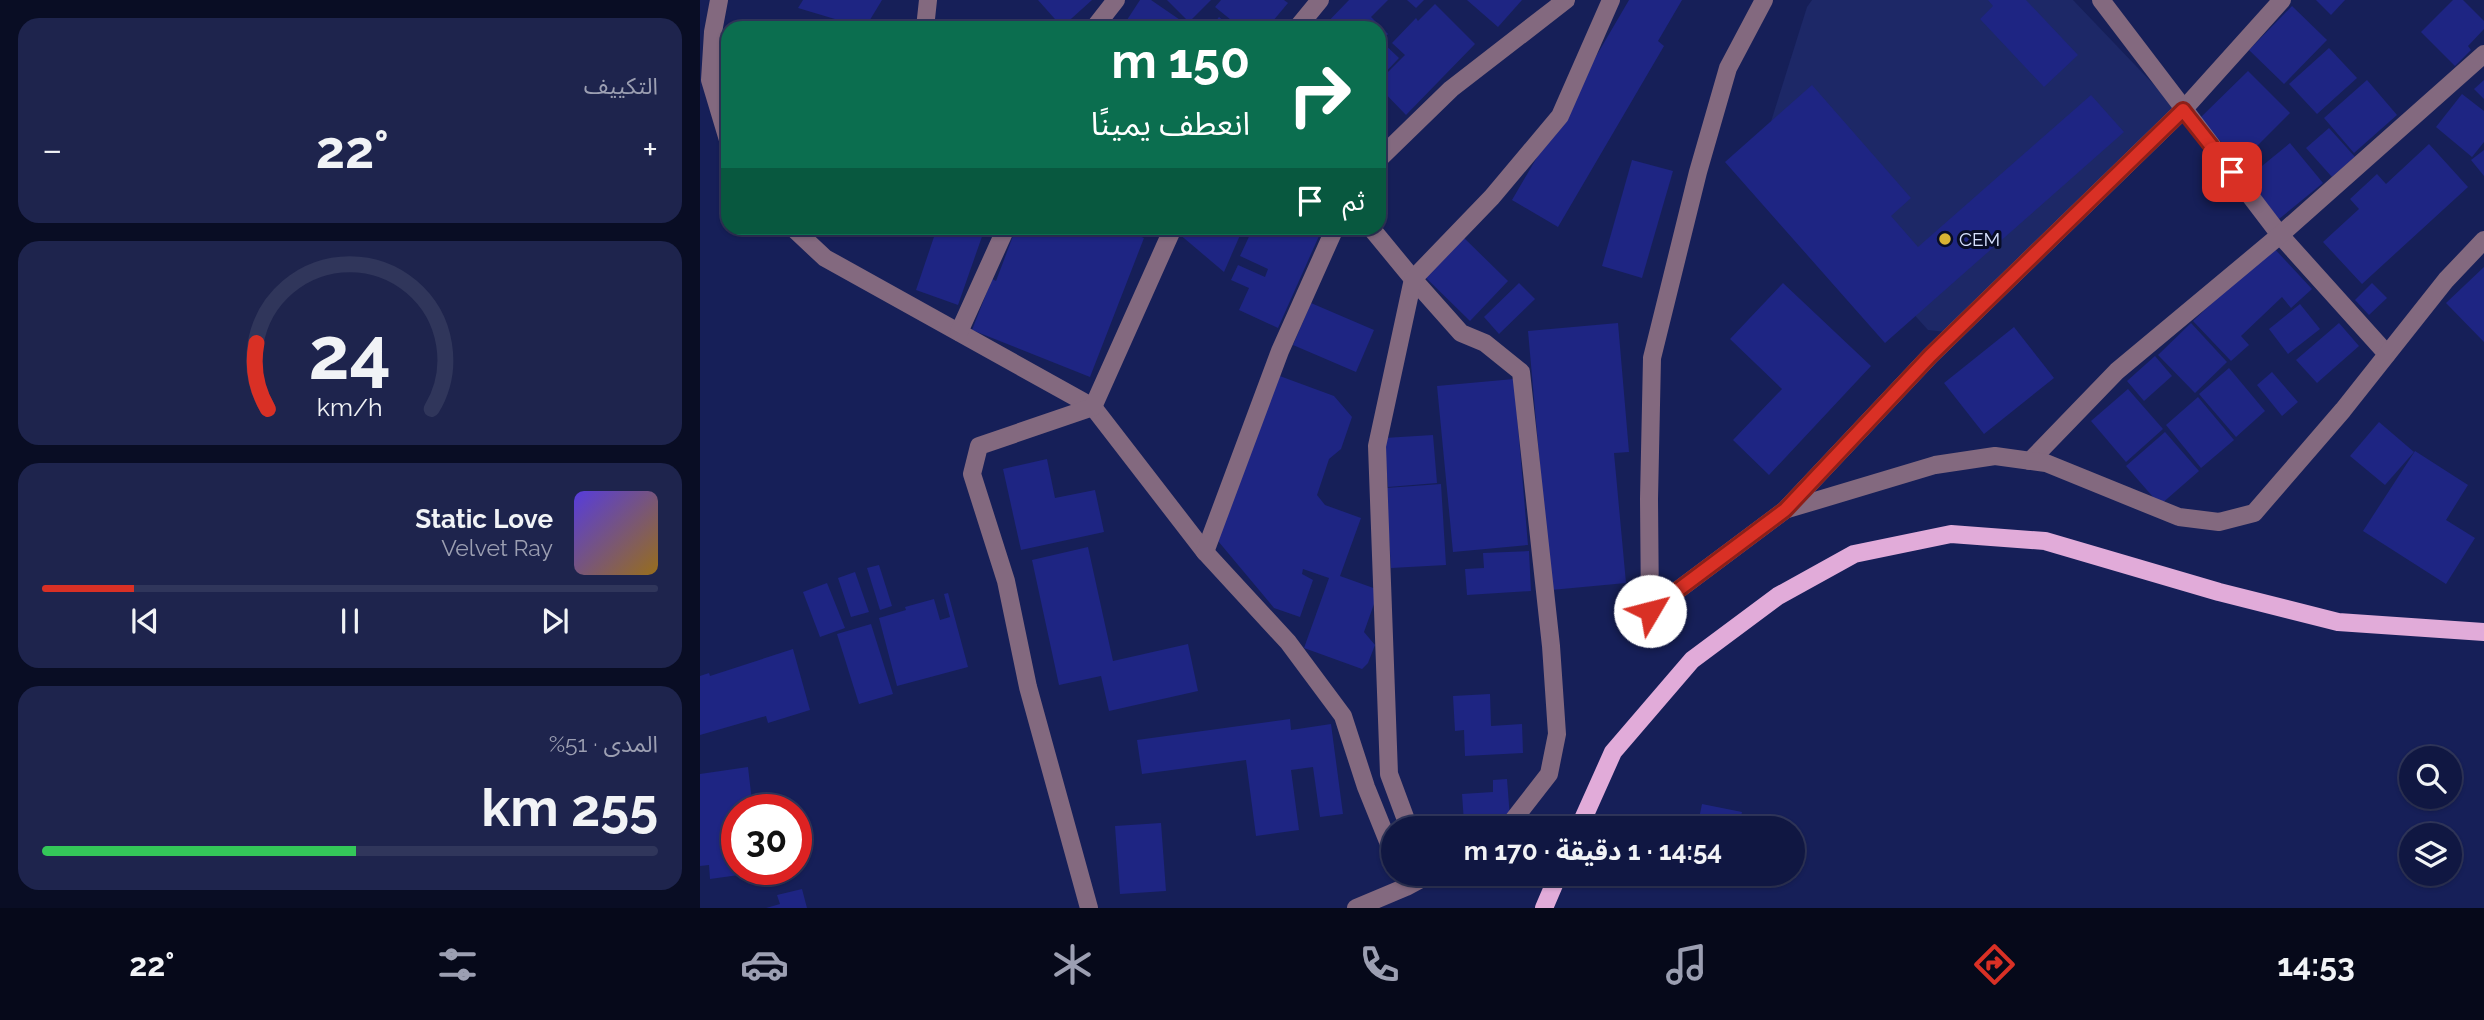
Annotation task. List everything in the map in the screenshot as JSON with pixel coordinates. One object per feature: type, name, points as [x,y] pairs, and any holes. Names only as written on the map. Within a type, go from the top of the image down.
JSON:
[{"type":"main road","points":[[1584,816],[1613,752],[1692,660],[1778,596],[1854,554],[1951,534],[2045,541],[2219,592],[2338,622],[2484,632]]},
{"type":"main road","points":[[1544,908],[1553,886]]},
{"type":"street","points":[[719,0],[713,32],[710,80],[721,117]]},
{"type":"street","points":[[926,21],[928,0]]},
{"type":"street","points":[[1100,21],[1116,0]]},
{"type":"street","points":[[1303,21],[1320,0]]},
{"type":"street","points":[[1386,152],[1451,89],[1566,0]]},
{"type":"street","points":[[1405,816],[1389,774],[1377,446],[1413,279],[1492,197],[1560,116],[1611,0]]},
{"type":"street","points":[[1763,0],[1728,68],[1698,172],[1652,358],[1650,611],[1785,510],[1930,356],[2183,110],[2282,0]]},
{"type":"street","points":[[2101,0],[2280,235],[2387,354]]},
{"type":"street","points":[[2030,461],[2117,371],[2280,235],[2484,54]]},
{"type":"street","points":[[800,235],[825,258],[1093,407],[1205,552],[1288,642],[1343,716],[1381,824]]},
{"type":"street","points":[[959,332],[1003,235]]},
{"type":"street","points":[[1089,908],[1028,687],[1006,581],[972,474],[979,446],[1093,407],[1170,235]]},
{"type":"street","points":[[1205,552],[1280,351],[1332,235]]},
{"type":"street","points":[[1377,235],[1461,332],[1485,343],[1521,372],[1551,646],[1557,734],[1549,774],[1516,816]]},
{"type":"street","points":[[1785,510],[1935,465],[1995,456],[2046,463],[2179,517],[2219,522],[2254,513],[2343,410],[2446,280],[2484,240]]},
{"type":"street","points":[[1356,908],[1394,886]]},
{"type":"shaded area","name":"CEM","points":[[1812,0],[2073,0],[2178,110],[1946,332],[1928,330],[1763,147],[1807,7]]},
{"type":"building","points":[[803,0],[882,0],[869,21],[842,21],[798,8]]},
{"type":"building","points":[[1038,0],[1092,0],[1069,21],[1057,21]]},
{"type":"building","points":[[1140,0],[1151,0],[1182,21],[1126,21]]},
{"type":"building","points":[[1167,0],[1211,0],[1190,21]]},
{"type":"building","points":[[1221,0],[1284,0],[1288,3],[1273,21],[1232,21],[1215,7]]},
{"type":"building","points":[[1349,0],[1388,0],[1371,17],[1375,21],[1329,21]]},
{"type":"building","points":[[1407,0],[1424,0],[1416,8]]},
{"type":"building","points":[[1467,0],[1522,0],[1498,27]]},
{"type":"building","points":[[1629,0],[1682,0],[1658,41],[1664,46],[1558,227],[1512,200]]},
{"type":"building","points":[[1988,0],[2026,0],[2078,55],[2044,87],[1980,19],[1993,6]]},
{"type":"building","points":[[2316,0],[2345,0],[2331,15]]},
{"type":"building","points":[[2453,0],[2463,0],[2484,21],[2484,29],[2468,46],[2471,50],[2455,66],[2421,32]]},
{"type":"building","points":[[1435,4],[1475,44],[1406,115],[1386,94],[1386,74],[1405,55],[1392,43],[1416,18],[1418,21]]},
{"type":"building","points":[[2292,6],[2327,40],[2284,84],[2249,50]]},
{"type":"building","points":[[1386,46],[1399,58],[1386,72]]},
{"type":"building","points":[[2329,48],[2357,78],[2317,114],[2289,84]]},
{"type":"building","points":[[2248,71],[2290,113],[2241,162],[2199,119]]},
{"type":"building","points":[[2367,80],[2397,115],[2354,153],[2324,118]]},
{"type":"building","points":[[2484,80],[2484,99],[2474,89]]},
{"type":"building","points":[[1812,85],[1911,198],[1891,216],[1918,247],[2091,95],[2124,132],[1885,343],[1725,162]]},
{"type":"building","points":[[2462,94],[2484,111],[2484,142],[2472,157],[2436,127]]},
{"type":"building","points":[[2329,128],[2355,157],[2332,177],[2306,148]]},
{"type":"building","points":[[2290,143],[2323,183],[2279,219],[2246,179]]},
{"type":"building","points":[[2429,144],[2468,187],[2362,284],[2323,242],[2359,209],[2350,199],[2377,174],[2386,184]]},
{"type":"building","points":[[2484,150],[2484,176],[2471,160]]},
{"type":"building","points":[[1632,160],[1673,171],[1642,278],[1602,266]]},
{"type":"building","points":[[1460,234],[1508,281],[1470,321],[1422,274]]},
{"type":"building","points":[[935,235],[983,235],[958,305],[916,290]]},
{"type":"building","points":[[1013,235],[1136,235],[1144,238],[1090,377],[972,330],[992,279],[996,281]]},
{"type":"building","points":[[1180,235],[1240,235],[1224,272]]},
{"type":"building","points":[[1250,235],[1319,236],[1278,328],[1239,310],[1249,288],[1231,280],[1238,265],[1265,277],[1268,269],[1240,256]]},
{"type":"building","points":[[2272,246],[2312,289],[2291,308],[2282,297],[2241,336],[2249,345],[2231,361],[2193,321]]},
{"type":"building","points":[[2484,267],[2484,342],[2446,303]]},
{"type":"building","points":[[1519,283],[1535,299],[1499,334],[1484,317]]},
{"type":"building","points":[[1783,283],[1871,366],[1769,475],[1733,440],[1782,389],[1730,339]]},
{"type":"building","points":[[2372,283],[2387,298],[2369,315],[2355,300]]},
{"type":"building","points":[[1311,303],[1374,330],[1356,372],[1293,345]]},
{"type":"building","points":[[2300,304],[2320,329],[2288,354],[2269,329]]},
{"type":"building","points":[[1618,323],[1629,452],[1614,453],[1626,583],[1551,590],[1528,331]]},
{"type":"building","points":[[2191,323],[2227,362],[2195,393],[2158,355]]},
{"type":"building","points":[[2339,323],[2359,346],[2317,383],[2296,360]]},
{"type":"building","points":[[2014,327],[2054,378],[1984,434],[1944,383]]},
{"type":"building","points":[[2155,356],[2172,376],[2144,401],[2127,381]]},
{"type":"building","points":[[2229,368],[2265,411],[2236,437],[2199,394]]},
{"type":"building","points":[[2272,372],[2298,402],[2282,416],[2257,385]]},
{"type":"building","points":[[1277,375],[1334,396],[1352,417],[1341,449],[1329,459],[1317,495],[1325,505],[1361,518],[1340,576],[1379,590],[1364,632],[1375,645],[1368,663],[1362,669],[1304,648],[1329,578],[1303,569],[1302,574],[1313,580],[1300,617],[1274,608],[1218,541]]},
{"type":"building","points":[[1514,379],[1528,545],[1453,552],[1437,386]]},
{"type":"building","points":[[2128,389],[2163,429],[2126,462],[2091,421]]},
{"type":"building","points":[[2198,397],[2234,440],[2201,468],[2166,425]]},
{"type":"building","points":[[2379,422],[2414,452],[2385,485],[2350,456]]},
{"type":"building","points":[[2165,432],[2199,471],[2160,505],[2126,466]]},
{"type":"building","points":[[1433,435],[1437,483],[1388,487],[1384,438]]},
{"type":"building","points":[[2415,451],[2468,485],[2446,520],[2475,538],[2446,584],[2363,531]]},
{"type":"building","points":[[1047,459],[1055,498],[1095,490],[1104,532],[1021,550],[1003,469]]},
{"type":"building","points":[[1441,484],[1446,565],[1391,568],[1386,488]]},
{"type":"building","points":[[1088,547],[1113,661],[1188,644],[1198,691],[1109,711],[1101,676],[1059,685],[1032,560]]},
{"type":"building","points":[[1529,551],[1531,591],[1467,595],[1465,569],[1484,568],[1483,553]]},
{"type":"building","points":[[879,565],[892,606],[880,610],[867,568]]},
{"type":"building","points":[[855,572],[869,612],[851,617],[838,578]]},
{"type":"building","points":[[827,583],[845,628],[820,637],[803,592]]},
{"type":"building","points":[[948,593],[968,667],[897,686],[879,618],[934,599],[940,620],[950,617],[944,594]]},
{"type":"building","points":[[871,624],[893,694],[859,704],[837,634]]},
{"type":"building","points":[[793,649],[810,710],[768,723],[766,716],[700,735],[700,676],[709,673],[710,676]]},
{"type":"building","points":[[1490,694],[1491,726],[1522,724],[1523,753],[1465,756],[1464,730],[1455,731],[1453,696]]},
{"type":"building","points":[[1290,719],[1291,730],[1331,724],[1343,814],[1320,817],[1313,767],[1291,770],[1299,830],[1256,836],[1246,760],[1142,774],[1137,740]]},
{"type":"building","points":[[748,767],[751,794],[721,794],[721,877],[710,879],[709,865],[700,866],[700,774]]},
{"type":"building","points":[[1507,779],[1510,816],[1464,816],[1462,794],[1493,792],[1493,780]]},
{"type":"building","points":[[1702,804],[1742,812],[1741,816],[1700,816]]},
{"type":"building","points":[[1161,823],[1166,891],[1120,894],[1115,826]]},
{"type":"building","points":[[802,889],[807,908],[766,908],[780,904],[777,895]]},
{"type":"place","name":"CEM","points":[[1945,239]]},
{"type":"route","points":[[1650,611],[1785,510],[1930,356],[2183,110],[2232,172]]}]
